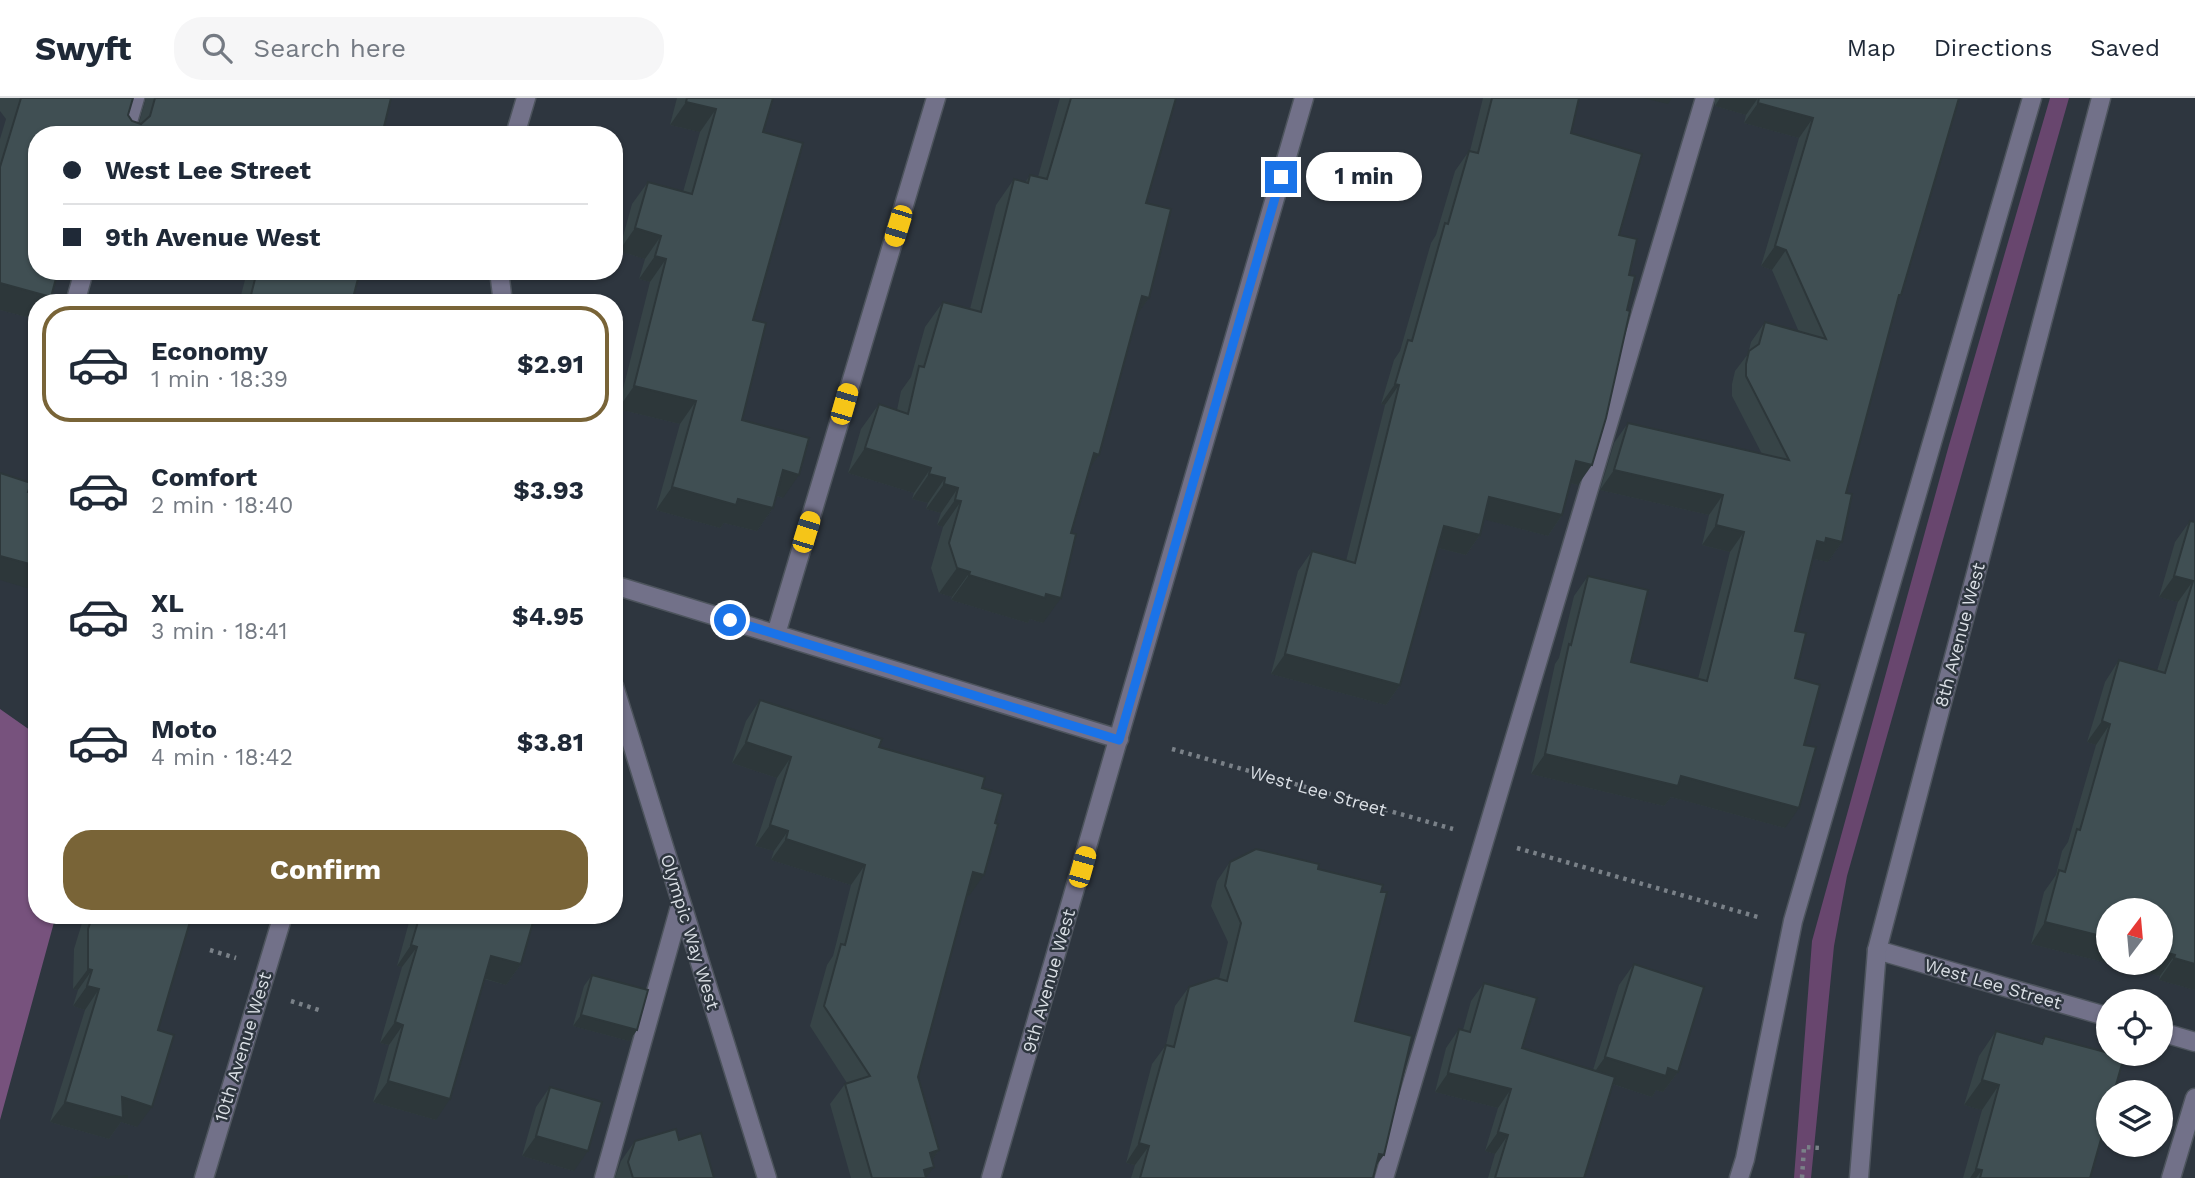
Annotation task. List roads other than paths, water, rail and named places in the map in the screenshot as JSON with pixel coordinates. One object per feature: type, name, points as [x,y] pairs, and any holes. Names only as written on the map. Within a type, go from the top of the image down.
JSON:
[{"type":"street","points":[[127,126],[135,98]]},
{"type":"street","points":[[518,126],[526,98]]},
{"type":"street","points":[[776,634],[936,98]]},
{"type":"street","name":"9th Avenue West","points":[[991,1178],[1304,98]]},
{"type":"street","points":[[1384,1178],[1705,98]]},
{"type":"street","points":[[1739,1178],[1745,1160],[1793,921],[2032,98]]},
{"type":"street","name":"8th Avenue West","points":[[1859,1178],[1877,950],[2101,98]]},
{"type":"street","points":[[623,588],[1119,740]]},
{"type":"street","name":"Olympic Way West","points":[[623,715],[767,1178]]},
{"type":"street","points":[[604,1178],[681,903]]},
{"type":"street","name":"10th Avenue West","points":[[204,1178],[280,924]]},
{"type":"street","name":"West Lee Street","points":[[1877,950],[2096,1013]]},
{"type":"street","points":[[2173,1036],[2195,1042]]},
{"type":"street","points":[[2171,1178],[2195,1098]]},
{"type":"street","points":[[1745,1160],[1745,1178]]}]
